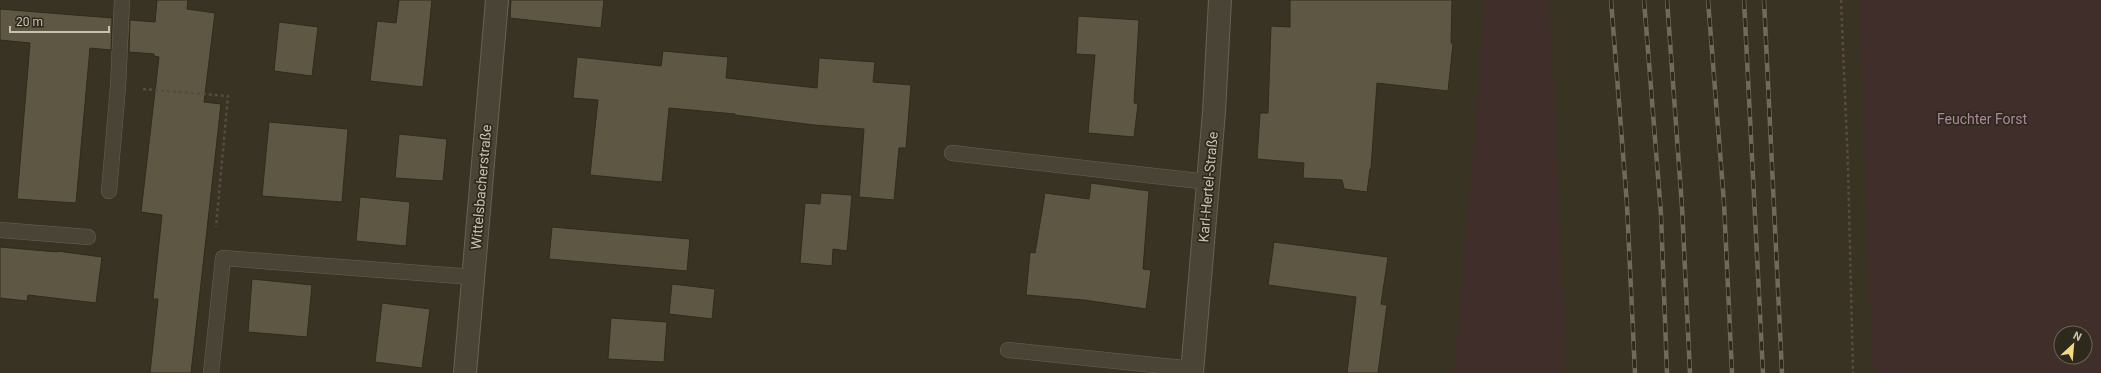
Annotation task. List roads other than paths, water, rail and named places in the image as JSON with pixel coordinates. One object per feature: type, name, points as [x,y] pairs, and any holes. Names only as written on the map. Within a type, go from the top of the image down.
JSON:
[{"type":"street","name":"Wittelsbacherstraße","points":[[464,373],[497,0]]},
{"type":"street","name":"Karl-Hertel-Straße","points":[[1192,371],[1208,182],[1220,0]]},
{"type":"lane","points":[[108,191],[118,87],[122,0]]},
{"type":"lane","points":[[952,153],[1208,182]]},
{"type":"lane","points":[[0,230],[88,238]]},
{"type":"lane","points":[[211,373],[223,258],[473,277]]},
{"type":"lane","points":[[1008,350],[1192,371]]},
{"type":"railway","points":[[1611,0],[1627,205],[1635,373]]},
{"type":"railway","points":[[1644,0],[1661,214],[1667,373]]},
{"type":"railway","points":[[1667,0],[1682,207],[1690,373]]},
{"type":"railway","points":[[1708,0],[1724,203],[1732,373]]},
{"type":"railway","points":[[1744,0],[1763,373]]},
{"type":"railway","points":[[1764,0],[1782,373]]},
{"type":"park label","name":"Feuchter Forst","points":[[1982,119]]}]
